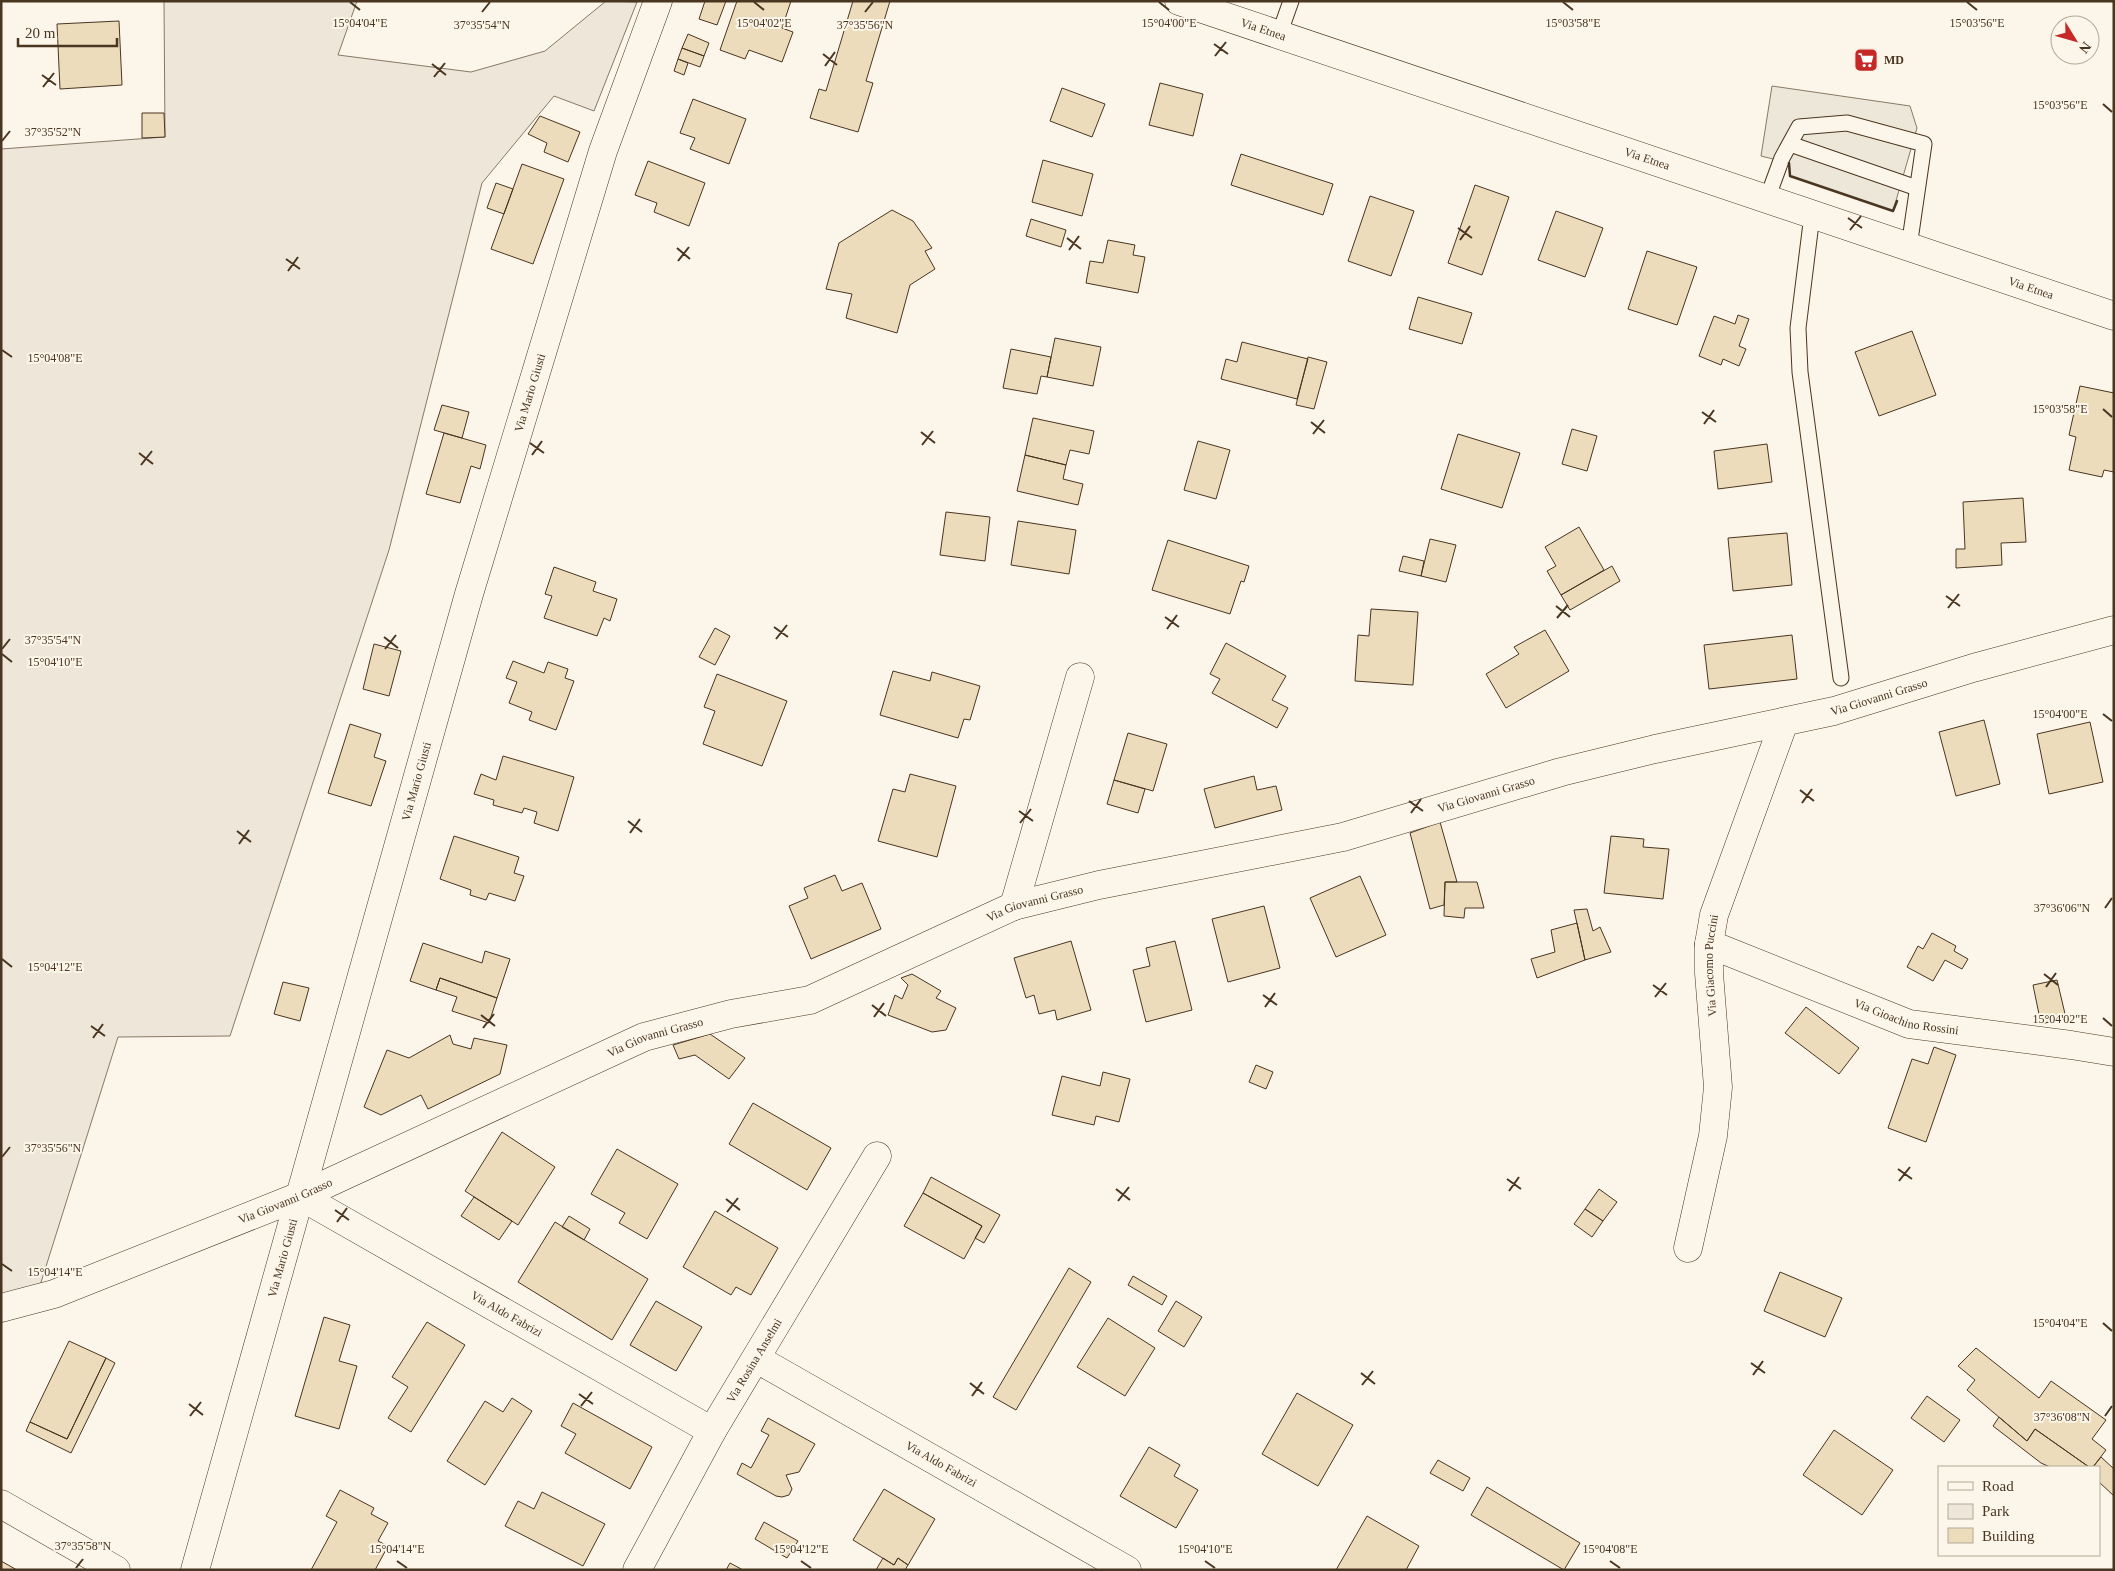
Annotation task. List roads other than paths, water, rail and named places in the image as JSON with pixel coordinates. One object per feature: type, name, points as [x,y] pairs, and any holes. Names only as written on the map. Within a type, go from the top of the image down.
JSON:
[{"type":"street","name":"Via Mario Giusti","points":[[195,1570],[469,594],[603,151],[658,1]]},
{"type":"street","name":"Via Etnea","points":[[1179,1],[2114,316]]},
{"type":"street","name":"Via Giovanni Grasso","points":[[1,1308],[54,1294],[300,1196],[644,1037],[731,1014],[810,1000],[1014,906],[1099,885],[1343,838],[1561,772],[1655,749],[1834,711],[1974,668],[2114,630]]},
{"type":"street","points":[[1014,906],[1080,677]]},
{"type":"street","name":"Via Giacomo Puccini","points":[[1688,1248],[1713,1136],[1718,1087],[1709,973],[1709,944],[1714,915],[1784,722]]},
{"type":"street","name":"Via Gioachino Rossini","points":[[1709,944],[1909,1024],[2114,1052]]},
{"type":"street","name":"Via Rosina Anselmi","points":[[637,1570],[712,1431],[757,1359],[877,1156]]},
{"type":"street","name":"Via Aldo Fabrizi","points":[[300,1196],[712,1431]]},
{"type":"street","name":"Via Aldo Fabrizi","points":[[757,1359],[1127,1570]]},
{"type":"street","points":[[1,1504],[116,1570]]},
{"type":"lane","points":[[1279,35],[1290,1]]},
{"type":"lane","points":[[1768,199],[1782,158],[1799,127],[1847,123],[1924,144],[1909,247]]},
{"type":"lane","points":[[1790,144],[1917,188]]},
{"type":"lane","points":[[1812,214],[1798,328],[1800,372],[1841,678]]},
{"type":"place","name":"MD","points":[[1866,60]]}]
